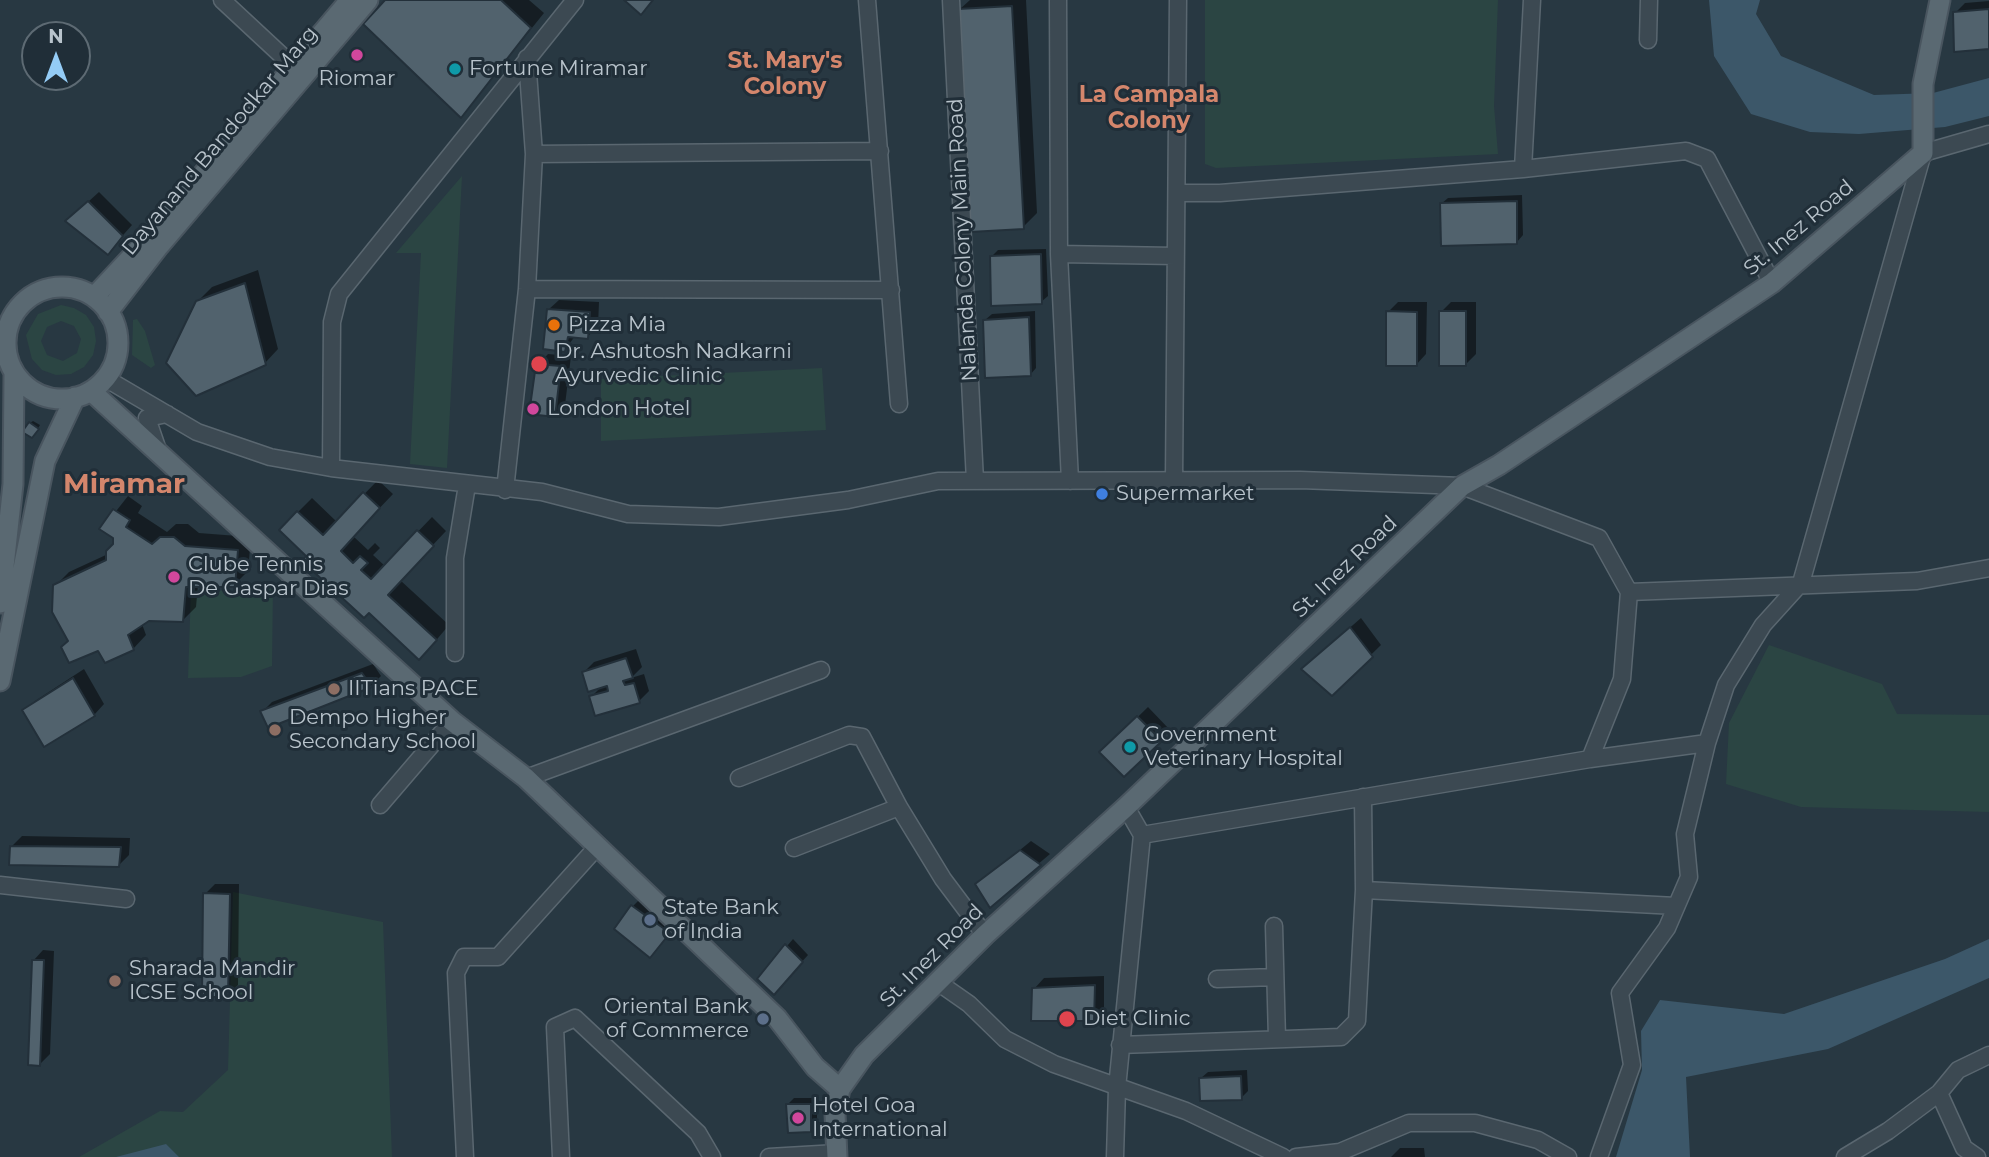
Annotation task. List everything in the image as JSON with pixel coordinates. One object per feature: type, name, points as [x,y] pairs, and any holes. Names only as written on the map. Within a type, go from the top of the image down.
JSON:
[{"type":"main road","name":"Dayanand Bandodkar Marg","points":[[94,298],[150,237],[350,0]]},
{"type":"main road","name":"Dayanand Bandodkar Marg","points":[[108,312],[159,246],[368,0]]},
{"type":"main road","points":[[1922,145],[1923,84],[1940,0]]},
{"type":"main road","name":"St. Inez Road","points":[[840,1089],[864,1055],[985,935],[1126,807],[1462,486],[1499,465],[1772,283],[1922,145]]},
{"type":"main road","points":[[0,603],[13,484],[14,374],[5,345],[6,331],[19,306],[36,293],[56,287],[76,289],[94,298],[108,312],[118,340],[116,358],[90,389],[45,461],[0,681]]},
{"type":"main road","points":[[14,374],[26,387],[41,395],[58,399],[90,389]]},
{"type":"main road","points":[[90,389],[452,721],[526,778],[596,848],[777,1018],[816,1067],[840,1089],[835,1114],[837,1155]]},
{"type":"street","points":[[222,0],[293,65]]},
{"type":"street","points":[[331,468],[332,322],[340,294],[575,0]]},
{"type":"street","points":[[867,0],[899,404]]},
{"type":"street","name":"Nalanda Colony Main Road","points":[[951,0],[975,481]]},
{"type":"street","points":[[1058,0],[1059,254],[1070,481]]},
{"type":"street","points":[[1174,480],[1175,256],[1179,192],[1178,0]]},
{"type":"street","points":[[1523,169],[1532,0]]},
{"type":"street","points":[[1648,40],[1649,0]]},
{"type":"street","points":[[505,490],[527,289],[534,154],[527,58]]},
{"type":"street","points":[[1599,1157],[1632,1065],[1620,993],[1667,928],[1689,877],[1685,834],[1707,743],[1726,685],[1763,625],[1801,583],[1922,145],[1989,134]]},
{"type":"street","points":[[534,154],[880,151]]},
{"type":"street","points":[[1179,192],[1220,193],[1523,169],[1686,151],[1707,159],[1772,283]]},
{"type":"street","points":[[1059,254],[1175,256]]},
{"type":"street","points":[[527,289],[891,290]]},
{"type":"street","points":[[90,389],[167,414],[197,432],[270,457],[331,468],[505,490],[542,492],[628,514],[719,517],[848,500],[938,481],[1300,480],[1462,486],[1599,538],[1629,592],[1622,679],[1590,759]]},
{"type":"street","points":[[159,453],[147,418],[167,414]]},
{"type":"street","points":[[455,653],[455,558],[467,485]]},
{"type":"street","points":[[1629,592],[1801,583],[1917,581],[1989,568]]},
{"type":"street","points":[[526,778],[821,670]]},
{"type":"street","points":[[380,805],[452,721]]},
{"type":"street","points":[[739,778],[849,735],[862,737],[899,807],[943,878],[985,935]]},
{"type":"street","points":[[1142,835],[1590,759],[1707,743]]},
{"type":"street","points":[[1120,1045],[1341,1037],[1357,1021],[1364,890],[1363,797]]},
{"type":"street","points":[[794,848],[899,807]]},
{"type":"street","points":[[1115,1157],[1116,1088],[1142,835],[1126,807]]},
{"type":"street","points":[[466,1157],[456,972],[464,957],[498,957],[596,848]]},
{"type":"street","points":[[0,885],[127,899]]},
{"type":"street","points":[[1364,890],[1676,906]]},
{"type":"street","points":[[1274,926],[1277,1040]]},
{"type":"street","points":[[1217,979],[1275,977]]},
{"type":"street","points":[[939,983],[970,1004],[1005,1039],[1054,1064],[1186,1111],[1283,1157]]},
{"type":"street","points":[[561,1157],[555,1027],[575,1018],[698,1133],[712,1157]]},
{"type":"street","points":[[1845,1157],[1888,1131],[1939,1093],[1958,1070],[1989,1055]]},
{"type":"street","points":[[1939,1093],[1964,1148],[1977,1157]]},
{"type":"street","points":[[1296,1157],[1340,1152],[1409,1124],[1475,1124],[1538,1140],[1568,1157]]},
{"type":"street","points":[[769,1157],[837,1155]]},
{"type":"green space","points":[[1205,0],[1498,0],[1494,106],[1498,154],[1216,168],[1205,164]]},
{"type":"green space","points":[[462,176],[447,468],[410,464],[421,253],[396,253]]},
{"type":"green space","points":[[61,305],[86,315],[94,327],[96,341],[93,355],[84,367],[71,374],[56,375],[42,370],[32,359],[26,335],[38,314]],"holes":[[[61,321],[74,326],[81,339],[77,353],[63,361],[47,355],[41,341],[47,327]]]},
{"type":"green space","points":[[137,319],[145,331],[155,365],[151,368],[132,355],[133,320]]},
{"type":"green space","points":[[822,368],[826,430],[601,441],[601,379]]},
{"type":"green space","points":[[273,586],[272,666],[241,677],[188,678],[191,590],[238,591],[239,587]]},
{"type":"green space","points":[[1769,645],[1882,684],[1897,714],[1989,715],[1989,812],[1801,807],[1726,784],[1729,723]]},
{"type":"green space","points":[[233,892],[383,922],[392,1157],[79,1157],[160,1111],[183,1112],[228,1070]]},
{"type":"water","points":[[1709,0],[1760,0],[1756,14],[1781,56],[1874,95],[1933,93],[1989,78],[1989,116],[1945,127],[1859,134],[1810,132],[1751,114],[1714,56]]},
{"type":"water","points":[[1989,939],[1989,978],[1828,1049],[1686,1077],[1690,1157],[1616,1157],[1642,1070],[1641,1031],[1660,1000],[1784,1014],[1945,959]]},
{"type":"water","points":[[166,1144],[179,1157],[116,1157]]},
{"type":"building","name":"Fortune Miramar","points":[[385,0],[501,0],[531,28],[461,118],[363,24]]},
{"type":"building","points":[[624,0],[653,0],[641,15]]},
{"type":"building","points":[[1012,6],[1024,229],[970,232],[958,9]]},
{"type":"building","points":[[1989,9],[1989,49],[1954,52],[1953,12]]},
{"type":"building","points":[[88,201],[123,236],[108,255],[65,221]]},
{"type":"building","points":[[1517,201],[1517,244],[1441,246],[1440,203]]},
{"type":"building","points":[[1041,254],[1042,304],[991,306],[990,256]]},
{"type":"building","points":[[245,283],[266,365],[196,396],[166,363],[196,301]]},
{"type":"building","points":[[547,309],[590,312],[588,339],[568,337],[565,352],[543,349]]},
{"type":"building","points":[[1386,311],[1417,312],[1417,366],[1386,366]]},
{"type":"building","points":[[1439,311],[1466,311],[1466,366],[1439,366]]},
{"type":"building","points":[[1029,317],[1031,376],[985,378],[983,320]]},
{"type":"building","points":[[536,364],[561,366],[555,417],[529,414]]},
{"type":"building","points":[[29,422],[39,429],[32,438],[22,432]]},
{"type":"building","points":[[363,492],[380,508],[341,551],[353,563],[360,556],[368,563],[361,570],[371,579],[417,530],[434,546],[388,595],[437,640],[419,660],[369,613],[364,618],[302,561],[306,556],[279,530],[297,511],[323,535]]},
{"type":"building","points":[[113,509],[130,520],[126,527],[152,544],[160,537],[174,537],[185,546],[238,550],[235,587],[186,587],[183,622],[149,621],[128,635],[134,650],[105,663],[98,651],[69,663],[61,647],[68,641],[52,612],[53,585],[106,560],[106,551],[113,544],[113,538],[99,529]]},
{"type":"building","points":[[1350,627],[1373,657],[1332,696],[1301,669]]},
{"type":"building","points":[[626,658],[633,678],[623,681],[625,685],[634,683],[640,703],[595,716],[589,696],[608,691],[607,686],[588,692],[582,672]]},
{"type":"building","points":[[362,673],[372,687],[268,728],[260,711]]},
{"type":"building","points":[[73,678],[95,716],[44,747],[22,710]]},
{"type":"building","name":"Government Veterinary Hospital","points":[[1137,716],[1162,741],[1124,777],[1099,752]]},
{"type":"building","points":[[10,846],[121,847],[119,867],[9,865]]},
{"type":"building","points":[[1020,850],[1041,865],[990,908],[975,884]]},
{"type":"building","points":[[203,893],[230,894],[228,997],[202,997]]},
{"type":"building","points":[[631,905],[670,933],[650,958],[614,929]]},
{"type":"building","points":[[785,944],[803,962],[774,995],[757,979]]},
{"type":"building","points":[[32,960],[44,960],[40,1066],[28,1065]]},
{"type":"building","points":[[1095,985],[1094,1021],[1031,1021],[1032,988]]},
{"type":"building","points":[[1241,1076],[1242,1100],[1200,1101],[1199,1078]]},
{"type":"building","points":[[786,1104],[811,1104],[811,1132],[788,1133]]},
{"type":"place","name":"Riomar","points":[[357,55]]},
{"type":"place","name":"Fortune Miramar","points":[[455,69]]},
{"type":"place","name":"Pizza Mia","points":[[554,325]]},
{"type":"place","name":"Dr. Ashutosh Nadkarni Ayurvedic Clinic","points":[[539,364]]},
{"type":"place","name":"London Hotel","points":[[533,409]]},
{"type":"place","name":"Supermarket","points":[[1102,494]]},
{"type":"place","name":"Clube Tennis De Gaspar Dias","points":[[174,577]]},
{"type":"place","name":"IITians PACE","points":[[334,689]]},
{"type":"place","name":"Dempo Higher Secondary School","points":[[275,730]]},
{"type":"place","name":"Government Veterinary Hospital","points":[[1130,747]]},
{"type":"place","name":"State Bank of India","points":[[650,920]]},
{"type":"place","name":"Sharada Mandir ICSE School","points":[[115,981]]},
{"type":"place","name":"Oriental Bank of Commerce","points":[[763,1019]]},
{"type":"place","name":"Diet Clinic","points":[[1067,1019]]},
{"type":"place","name":"Hotel Goa International","points":[[798,1118]]},
{"type":"district","name":"St. Mary's Colony","points":[[785,74]]},
{"type":"district","name":"La Campala Colony","points":[[1149,108]]},
{"type":"district","name":"Miramar","points":[[124,485]]}]
